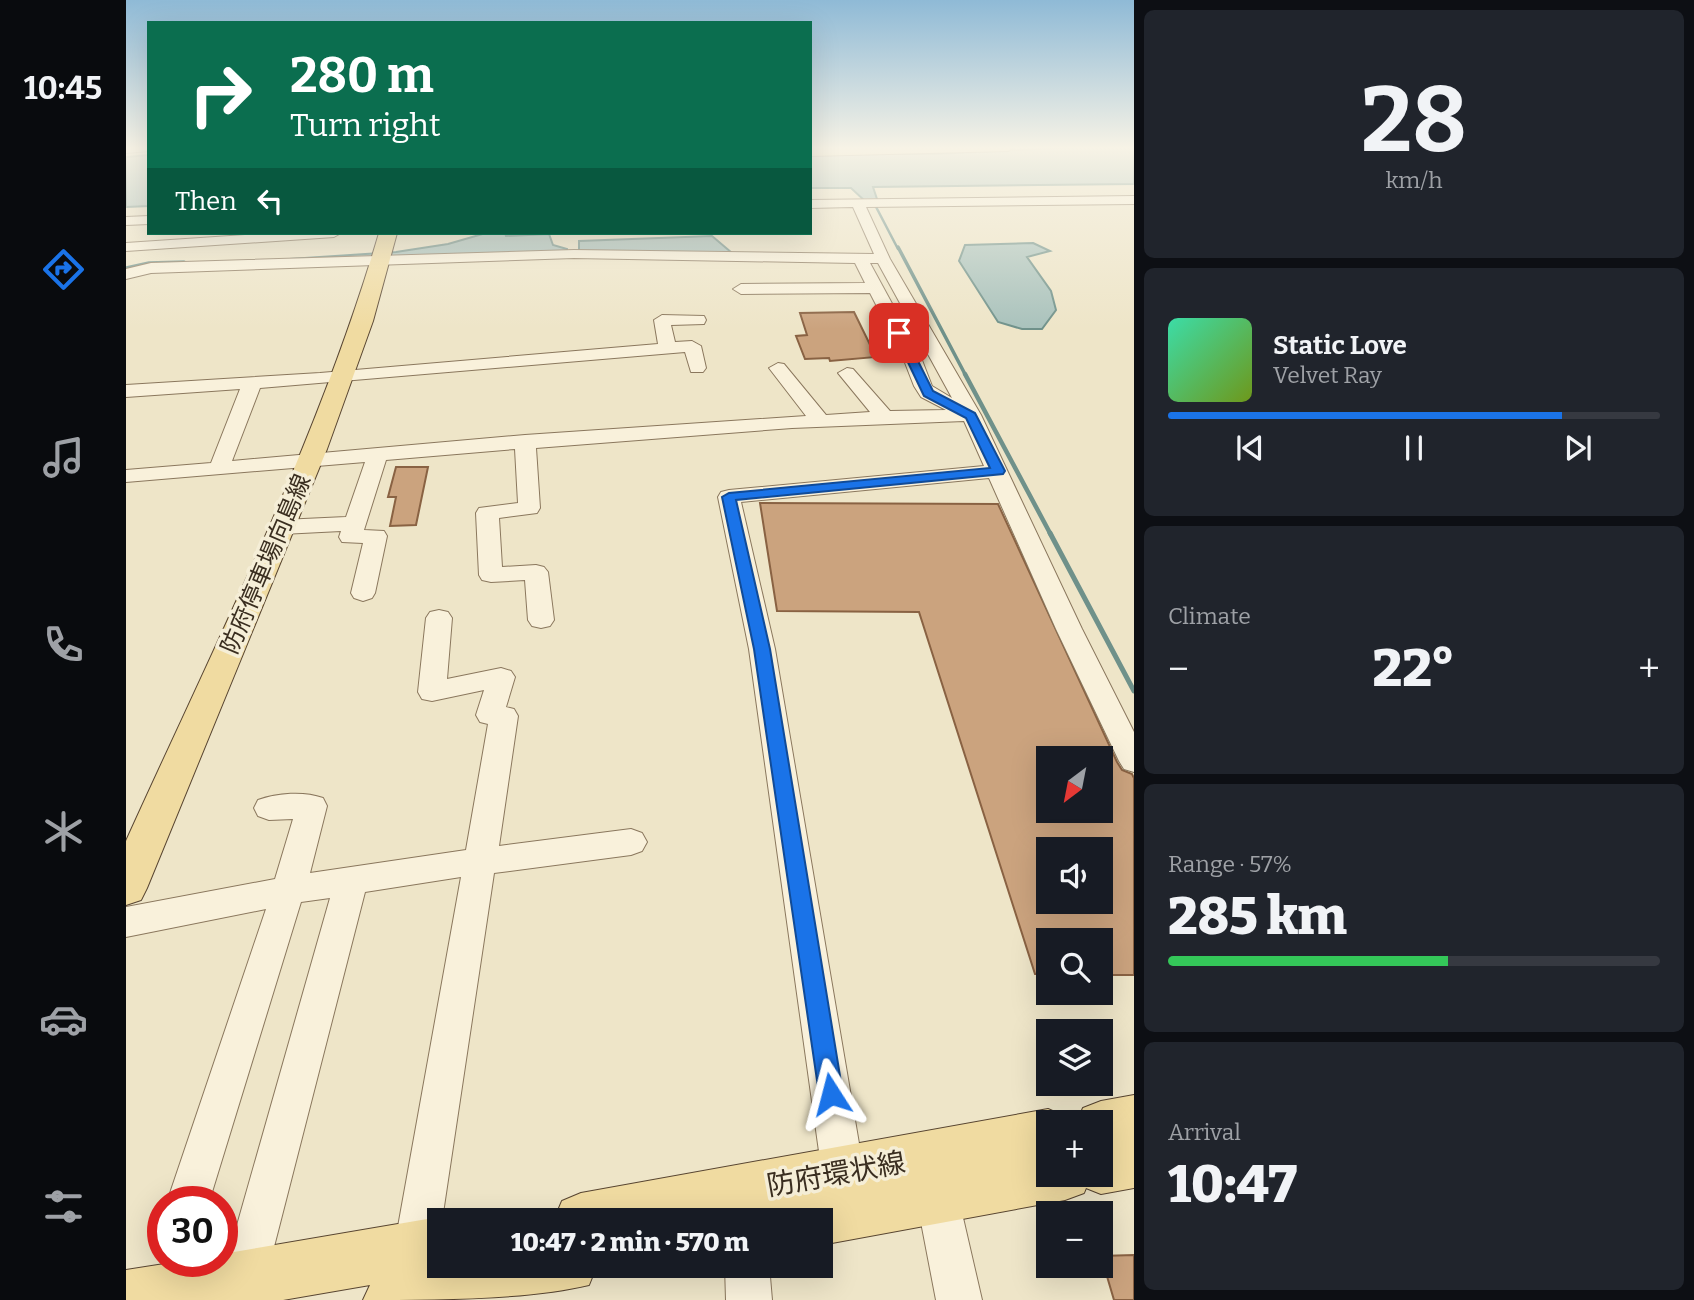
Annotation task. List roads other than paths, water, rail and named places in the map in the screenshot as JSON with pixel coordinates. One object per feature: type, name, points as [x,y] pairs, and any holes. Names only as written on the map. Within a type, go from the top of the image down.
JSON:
[{"type":"main road","name":"防府停車場向島線","points":[[126,888],[310,461],[343,375],[383,251]]},
{"type":"main road","points":[[1113,1124],[1134,1120]]},
{"type":"main road","name":"防府環状線","points":[[648,1208],[1036,1137]]},
{"type":"main road","points":[[1113,1166],[1134,1162]]},
{"type":"main road","name":"防府環状線","points":[[833,1215],[1036,1179]]},
{"type":"main road","points":[[151,1285],[244,1278],[427,1247]]},
{"type":"main road","points":[[394,1300],[504,1278]]},
{"type":"street","points":[[860,208],[883,259],[971,415],[1069,629],[1134,761]]},
{"type":"street","points":[[126,221],[147,220]]},
{"type":"street","points":[[126,247],[304,235]]},
{"type":"street","points":[[126,274],[151,268],[383,251],[571,249],[883,259]]},
{"type":"street","points":[[860,259],[928,393],[971,415]]},
{"type":"street","points":[[741,289],[876,289]]},
{"type":"street","points":[[667,348],[662,320],[698,320]]},
{"type":"street","points":[[126,391],[692,346],[697,368]]},
{"type":"street","points":[[778,368],[820,420]]},
{"type":"street","points":[[848,373],[884,416]]},
{"type":"street","points":[[219,469],[252,383]]},
{"type":"street","points":[[126,476],[820,420],[971,415]]},
{"type":"street","points":[[525,442],[529,508],[487,513],[491,575],[536,572],[541,620]]},
{"type":"street","points":[[363,593],[376,536],[350,537],[378,455]]},
{"type":"street","points":[[843,1173],[762,649],[729,497],[998,471]]},
{"type":"street","points":[[282,527],[356,523]]},
{"type":"street","points":[[433,1208],[480,860],[504,716],[490,715],[501,677],[432,692],[439,618]]},
{"type":"street","points":[[193,1186],[288,892],[312,806],[270,808]]},
{"type":"street","points":[[126,922],[215,903],[480,860],[631,842]]},
{"type":"street","points":[[244,1278],[351,882]]},
{"type":"street","points":[[937,1196],[959,1300]]},
{"type":"street","points":[[748,1278],[750,1300]]},
{"type":"water","points":[[479,235],[549,235],[553,245],[567,249],[567,252],[274,260],[396,252],[448,244]]},
{"type":"water","points":[[712,236],[732,253],[579,252],[579,241]]},
{"type":"water","points":[[1033,243],[1050,251],[1027,257],[1051,291],[1056,310],[1042,329],[1022,329],[998,322],[959,261],[965,245]]},
{"type":"waterway","points":[[876,208],[898,249]]},
{"type":"waterway","points":[[898,247],[966,376]]},
{"type":"waterway","points":[[126,268],[149,263],[184,262]]},
{"type":"waterway","points":[[965,374],[1051,535]]},
{"type":"waterway","points":[[1050,533],[1134,691]]}]
